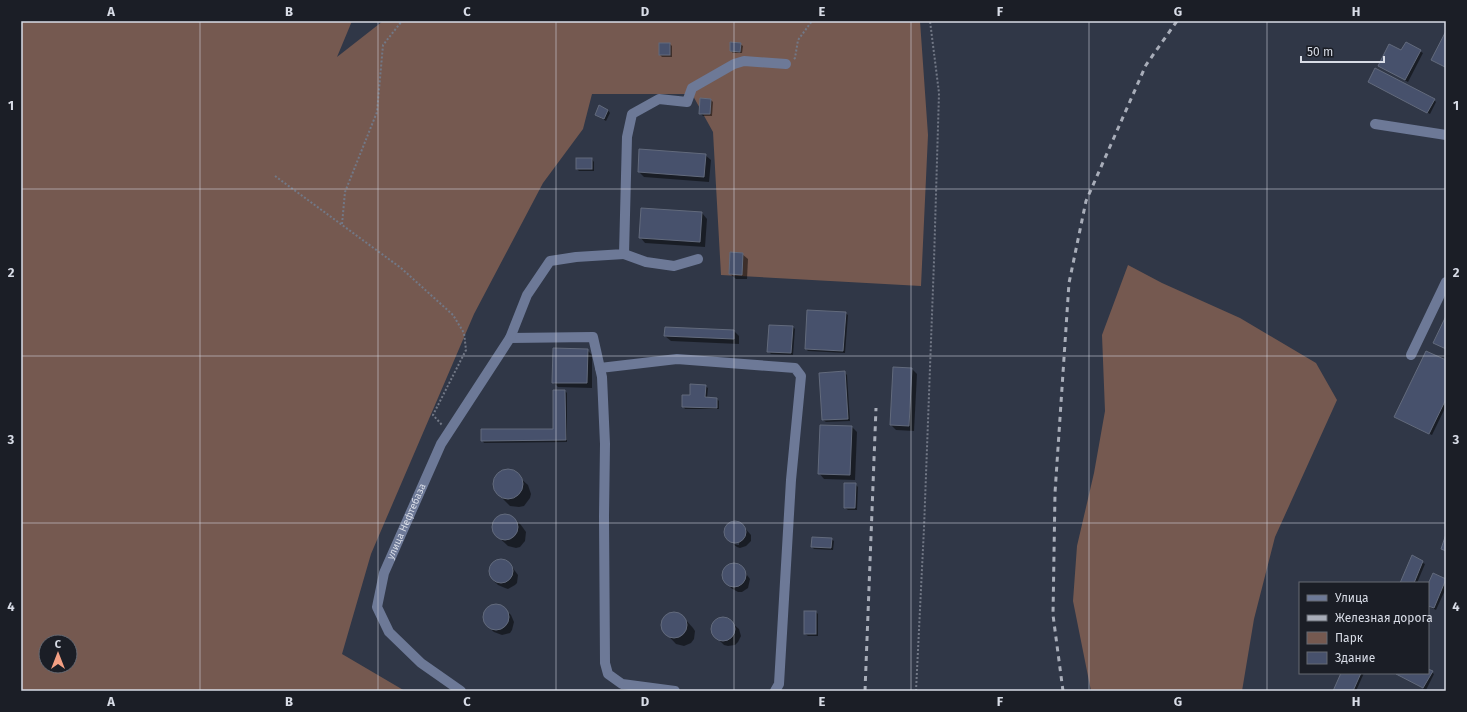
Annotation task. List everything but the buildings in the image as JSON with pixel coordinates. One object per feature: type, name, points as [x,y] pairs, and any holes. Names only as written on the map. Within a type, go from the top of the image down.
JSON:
[{"type":"street","points":[[698,259],[674,266],[646,262],[624,254],[626,137],[632,114],[659,99],[687,102],[692,88],[734,64],[744,61],[786,64]]},
{"type":"street","points":[[1375,124],[1446,135]]},
{"type":"street","name":"улица Нефтебаза","points":[[461,691],[421,663],[388,632],[377,607],[384,573],[441,444],[510,338],[527,295],[550,261],[576,257],[624,254]]},
{"type":"street","points":[[1411,355],[1446,282]]},
{"type":"street","points":[[510,338],[593,337],[600,368],[605,444],[605,663],[608,674],[622,684],[675,691]]},
{"type":"street","points":[[600,368],[677,359],[795,368],[801,376],[791,480],[779,684],[775,691]]},
{"type":"path","points":[[342,224],[345,192],[377,112],[383,45],[402,21]]},
{"type":"path","points":[[786,64],[796,58],[798,40],[812,21]]},
{"type":"path","points":[[916,691],[934,276],[939,93],[930,21]]},
{"type":"path","points":[[275,176],[401,268],[453,316],[464,333],[466,350],[433,415],[448,432]]},
{"type":"green space","points":[[21,21],[352,21],[337,57],[383,21],[920,21],[928,135],[921,286],[721,275],[713,132],[692,94],[592,94],[583,129],[543,183],[474,314],[371,554],[342,654],[405,691],[21,691]]},
{"type":"green space","points":[[1128,265],[1162,283],[1240,318],[1316,363],[1337,400],[1275,537],[1254,619],[1242,691],[1091,691],[1073,601],[1077,546],[1094,473],[1105,411],[1102,335]]},
{"type":"railway","points":[[1063,691],[1053,615],[1055,493],[1069,283],[1086,201],[1146,65],[1177,21]]},
{"type":"railway","points":[[865,691],[876,408]]}]
